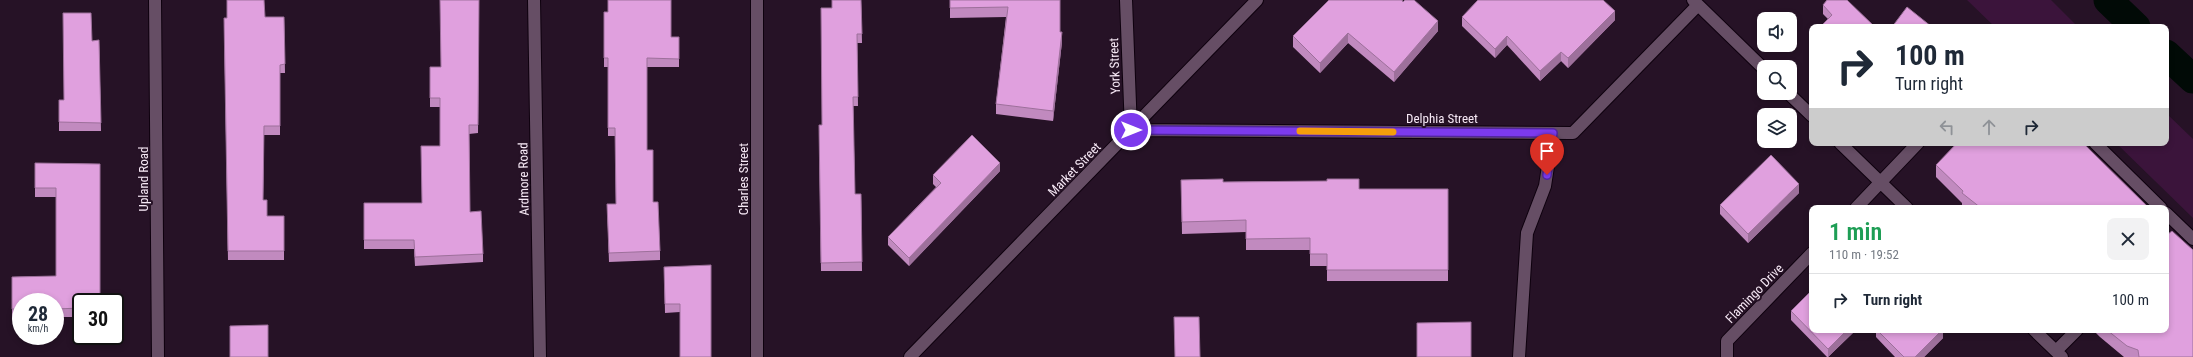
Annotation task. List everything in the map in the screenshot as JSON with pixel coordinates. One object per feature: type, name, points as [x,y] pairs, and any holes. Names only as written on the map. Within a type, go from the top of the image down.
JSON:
[{"type":"street","name":"Upland Road","points":[[155,0],[158,357]]},
{"type":"street","name":"Ardmore Road","points":[[534,0],[540,357]]},
{"type":"street","name":"Charles Street","points":[[757,0],[757,357]]},
{"type":"street","name":"York Street","points":[[1126,0],[1131,130]]},
{"type":"street","name":"Market Street","points":[[910,357],[1258,0]]},
{"type":"street","name":"Delphia Street","points":[[1131,130],[1573,133],[1695,2]]},
{"type":"street","points":[[1695,2],[1757,62]]},
{"type":"street","points":[[1795,100],[1809,113]]},
{"type":"street","points":[[1519,357],[1527,233],[1545,186],[1553,133]]},
{"type":"street","points":[[1843,146],[1904,205]]},
{"type":"street","points":[[1859,205],[1915,146]]},
{"type":"street","points":[[2098,146],[2158,205]]},
{"type":"street","points":[[2169,216],[2193,239]]},
{"type":"street","points":[[2170,234],[2179,226]]},
{"type":"street","name":"Flamingo Drive","points":[[1727,357],[1727,341],[1809,256]]},
{"type":"street","points":[[2037,333],[2059,354],[2075,333]]},
{"type":"shaded area","points":[[1967,0],[2051,0],[2075,24],[1992,24]]},
{"type":"shaded area","points":[[2169,116],[2193,139],[2193,218],[2119,146],[2169,146]]},
{"type":"building","points":[[227,0],[264,0],[265,17],[284,17],[285,64],[280,65],[280,126],[264,126],[263,200],[267,200],[267,216],[284,216],[284,251],[228,251],[224,18],[227,18]]},
{"type":"building","points":[[440,0],[479,0],[478,125],[469,125],[470,212],[481,211],[483,254],[415,257],[414,240],[364,240],[364,203],[422,203],[421,146],[440,146],[440,98],[430,98],[430,67],[441,67]]},
{"type":"building","points":[[608,0],[671,0],[671,37],[679,37],[679,59],[647,58],[647,150],[653,150],[653,202],[658,202],[660,251],[609,253],[607,204],[616,204],[615,128],[608,128],[608,58],[604,58],[604,12],[608,12]]},
{"type":"building","points":[[832,0],[861,0],[862,34],[857,34],[858,97],[853,97],[855,194],[861,194],[862,262],[821,263],[819,125],[822,125],[821,8],[832,8]]},
{"type":"building","points":[[950,0],[1060,0],[1060,32],[1062,32],[1053,111],[996,104],[1008,7],[950,8]]},
{"type":"building","points":[[1329,0],[1402,0],[1403,2],[1405,0],[1414,0],[1438,21],[1394,72],[1348,33],[1320,63],[1293,36]]},
{"type":"building","points":[[1478,0],[1603,0],[1615,11],[1568,58],[1561,52],[1540,71],[1507,36],[1495,49],[1462,17]]},
{"type":"building","points":[[1827,0],[1847,0],[1872,24],[1823,24],[1832,15],[1823,5]]},
{"type":"building","points":[[1907,7],[1928,24],[1894,24]]},
{"type":"building","points":[[63,13],[91,13],[92,41],[99,40],[101,123],[59,122],[59,100],[64,100]]},
{"type":"building","points":[[972,135],[1000,163],[909,258],[888,237],[941,183],[933,175]]},
{"type":"building","points":[[1954,146],[2086,146],[2146,205],[1977,205],[1962,193],[1963,191],[1936,165]]},
{"type":"building","points":[[1771,155],[1799,184],[1748,234],[1720,205]]},
{"type":"building","points":[[35,163],[100,164],[100,293],[72,293],[72,308],[64,309],[64,293],[12,293],[12,277],[56,276],[56,188],[35,188]]},
{"type":"building","points":[[1223,179],[1223,182],[1327,181],[1327,179],[1359,179],[1359,189],[1448,189],[1448,270],[1327,270],[1327,254],[1310,254],[1310,238],[1246,239],[1246,220],[1182,222],[1181,180]]},
{"type":"building","points":[[2172,231],[2193,250],[2193,357],[2139,357],[2138,350],[2127,346],[2111,333],[2169,333],[2169,233]]},
{"type":"building","points":[[711,265],[711,357],[680,357],[680,304],[665,304],[664,267]]},
{"type":"building","points":[[1809,293],[1809,329],[1791,311]]},
{"type":"building","points":[[1174,317],[1199,317],[1200,357],[1175,357]]},
{"type":"building","points":[[1471,322],[1471,357],[1417,357],[1417,323]]},
{"type":"building","points":[[268,325],[268,357],[230,357],[230,326]]},
{"type":"building","points":[[1812,333],[1844,333],[1828,349]]},
{"type":"building","points":[[1880,333],[1939,333],[1915,357],[1904,357]]},
{"type":"waterway","points":[[2108,0],[2133,24]]},
{"type":"waterway","points":[[2169,57],[2193,79]]},
{"type":"slow traffic","points":[[1300,131],[1393,132]]},
{"type":"route","points":[[1131,130],[1553,133],[1547,175]]}]
